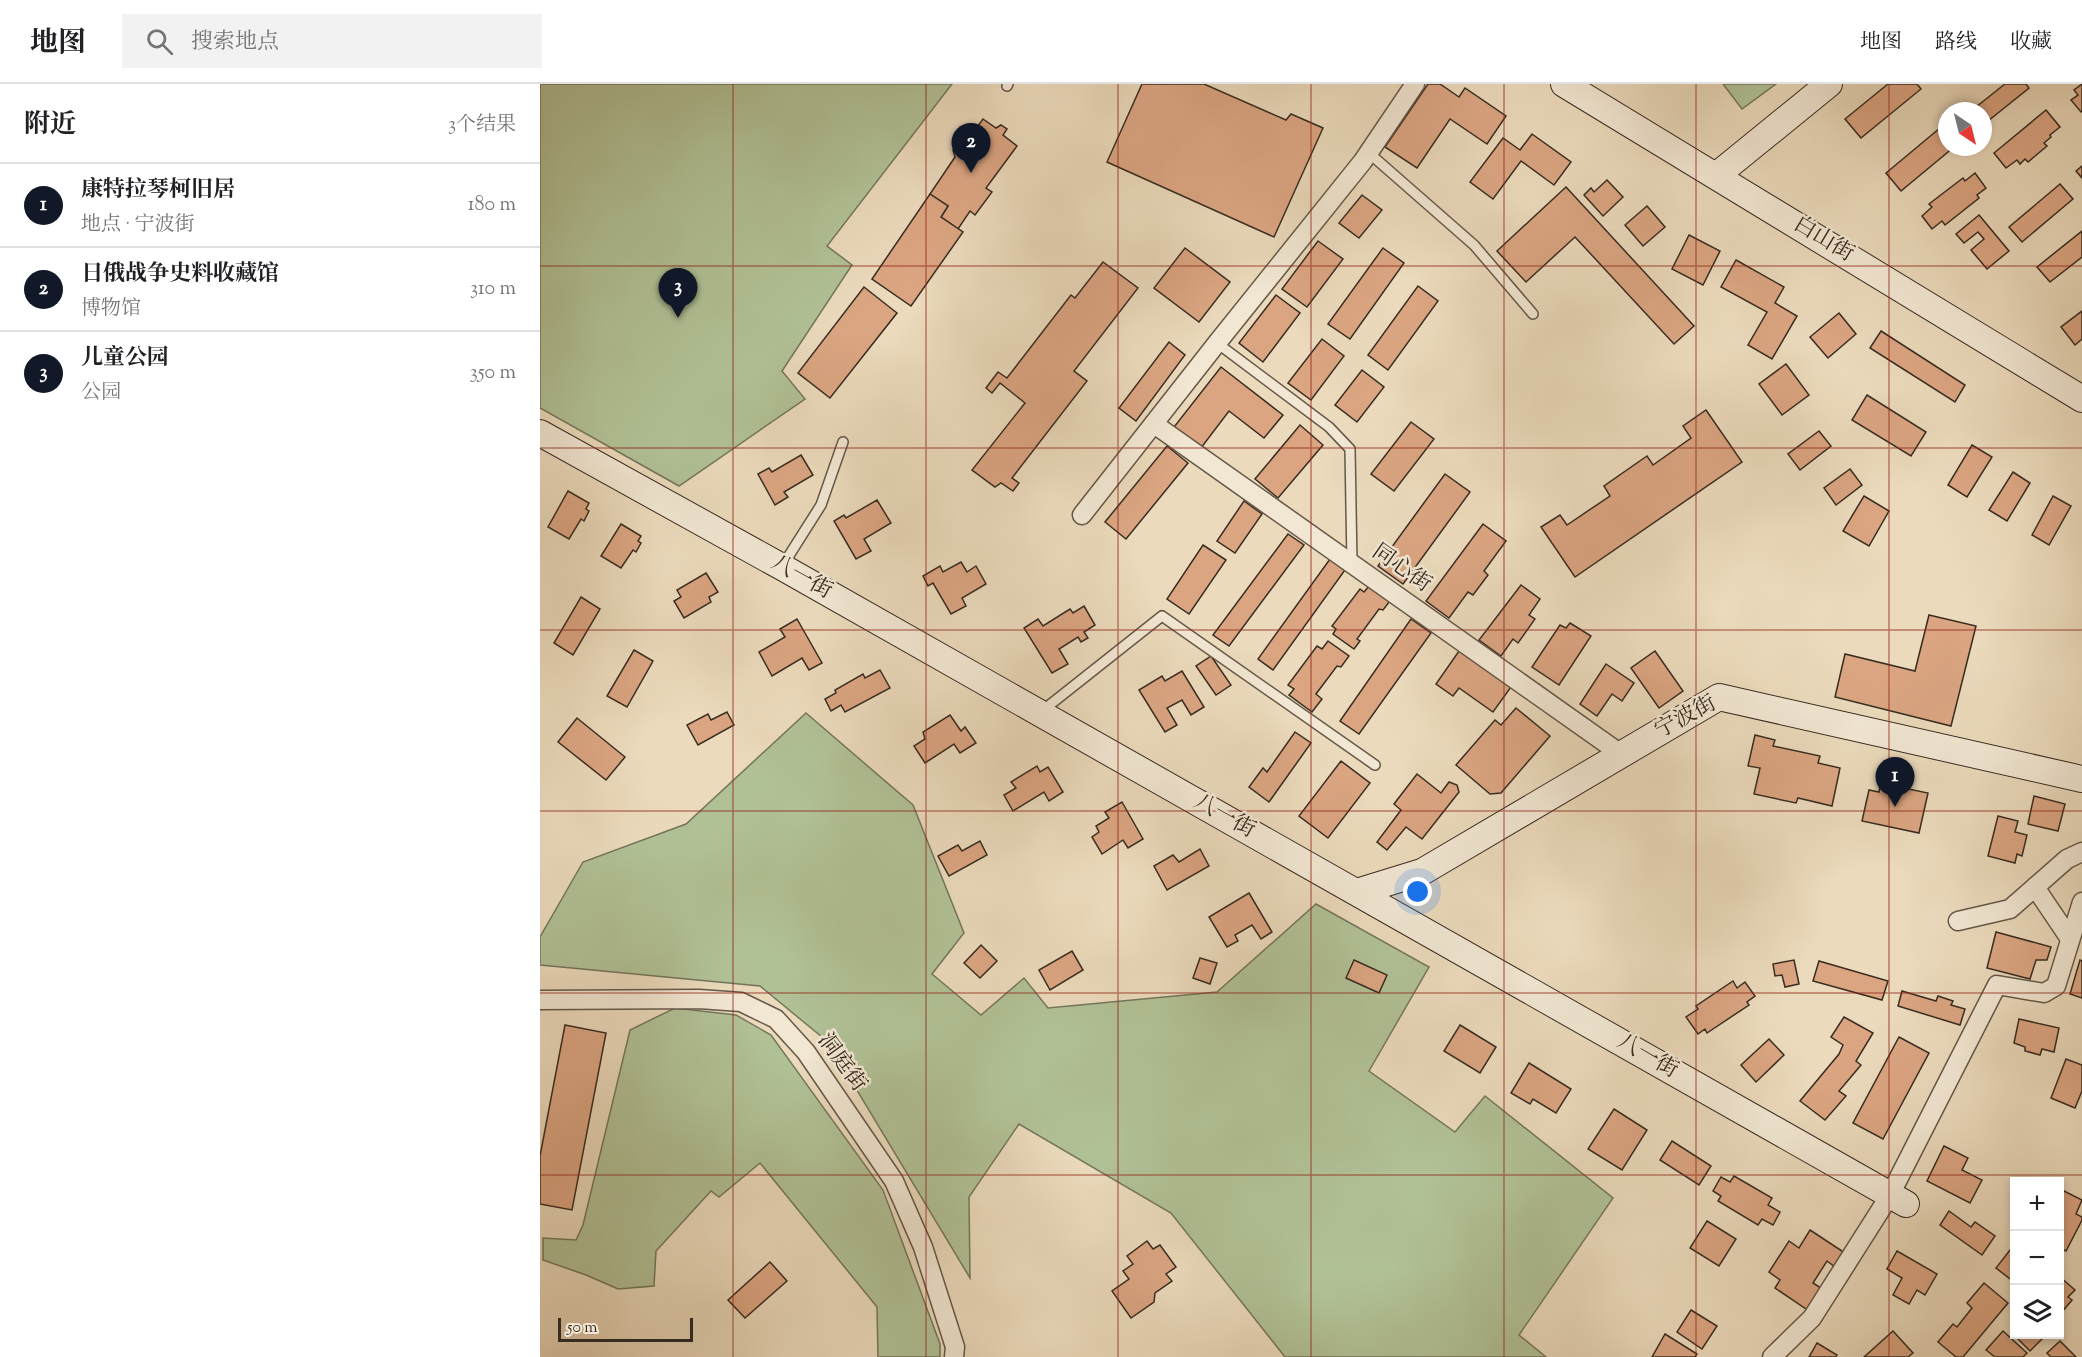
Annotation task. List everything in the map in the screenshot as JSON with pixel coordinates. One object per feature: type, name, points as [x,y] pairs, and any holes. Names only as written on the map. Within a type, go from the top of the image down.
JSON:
[{"type":"street","points":[[1082,515],[1368,153],[1415,84]]},
{"type":"street","name":"白山街","points":[[1564,84],[2082,399]]},
{"type":"street","points":[[1717,175],[1829,84]]},
{"type":"street","name":"同心街","points":[[1154,424],[1621,754]]},
{"type":"street","name":"八一街","points":[[540,433],[782,567],[1898,1199]]},
{"type":"street","name":"宁波街","points":[[1357,892],[1422,872],[1719,697],[2082,779]]},
{"type":"street","points":[[1958,921],[2010,909],[2067,860],[2082,852]]},
{"type":"street","points":[[2035,887],[2070,939]]},
{"type":"street","points":[[1772,1357],[1812,1318],[1898,1199],[1997,985],[2044,993],[2056,986],[2082,902]]},
{"type":"street","name":"洞庭街","points":[[540,1000],[699,999],[741,1002],[776,1019],[806,1052],[894,1181],[923,1247],[955,1347],[954,1357]]},
{"type":"lane","points":[[1368,153],[1474,245],[1533,314]]},
{"type":"lane","points":[[1217,343],[1329,427],[1350,448],[1352,564]]},
{"type":"lane","points":[[782,567],[821,506],[843,442]]},
{"type":"lane","points":[[1040,713],[1162,616],[1375,765]]},
{"type":"green space","points":[[540,84],[952,84],[827,246],[852,265],[782,371],[805,399],[679,486],[540,408]]},
{"type":"green space","points":[[1723,84],[1776,84],[1742,109]]},
{"type":"green space","points":[[806,713],[913,805],[964,933],[932,974],[981,1015],[1024,978],[1048,1008],[1217,992],[1316,904],[1429,967],[1369,1071],[1455,1132],[1485,1096],[1613,1198],[1519,1335],[1546,1357],[1285,1357],[1171,1213],[1019,1124],[969,1197],[970,1278],[828,1042],[760,986],[540,965],[540,937],[583,862],[686,824]]},
{"type":"green space","points":[[675,1008],[736,1015],[771,1035],[883,1190],[940,1344],[940,1357],[878,1357],[877,1307],[760,1163],[719,1197],[711,1191],[656,1251],[654,1286],[618,1289],[543,1260],[543,1238],[576,1240],[583,1225],[630,1030]]},
{"type":"building","points":[[1142,84],[1204,84],[1286,120],[1291,114],[1323,128],[1274,237],[1107,162]]},
{"type":"building","points":[[1428,84],[1440,84],[1459,97],[1465,88],[1506,116],[1487,144],[1450,119],[1417,168],[1385,147]]},
{"type":"building","points":[[1888,84],[1917,84],[1921,89],[1861,138],[1845,119]]},
{"type":"building","points":[[2005,84],[2026,84],[2029,88],[1992,118],[1992,102],[1982,102]]},
{"type":"building","points":[[2082,84],[2081,112],[2071,100],[2078,95],[2074,90]]},
{"type":"building","points":[[2046,110],[2060,127],[2044,143],[2047,146],[2028,162],[2025,159],[2020,164],[2017,160],[2006,168],[1994,153]]},
{"type":"building","points":[[983,119],[996,128],[1001,125],[1007,129],[1003,135],[1017,146],[986,188],[992,192],[975,215],[970,211],[958,229],[941,217],[948,206],[930,194],[955,157],[953,150],[958,144],[966,142]]},
{"type":"building","points":[[1938,130],[1938,156],[1943,156],[1901,191],[1886,173]]},
{"type":"building","points":[[1532,134],[1571,162],[1554,185],[1521,161],[1493,199],[1470,182],[1503,138],[1520,150]]},
{"type":"building","points":[[2082,166],[2082,178],[2076,171]]},
{"type":"building","points":[[1975,173],[1986,188],[1977,195],[1979,198],[1945,225],[1942,221],[1932,229],[1922,216],[1932,207],[1929,204],[1963,178],[1965,181]]},
{"type":"building","points":[[1607,180],[1623,197],[1603,216],[1584,195],[1591,188],[1594,192]]},
{"type":"building","points":[[2060,184],[2073,199],[2022,242],[2009,227]]},
{"type":"building","points":[[1566,187],[1694,326],[1674,344],[1575,237],[1526,282],[1497,251]]},
{"type":"building","points":[[930,194],[948,206],[941,217],[963,232],[911,306],[872,279]]},
{"type":"building","points":[[1362,195],[1382,210],[1359,238],[1339,223]]},
{"type":"building","points":[[1647,206],[1665,227],[1643,246],[1625,225]]},
{"type":"building","points":[[1979,215],[2009,251],[1987,269],[1971,250],[1984,239],[1978,232],[1964,243],[1956,234]]},
{"type":"building","points":[[2082,231],[2082,257],[2050,282],[2037,267]]},
{"type":"building","points":[[1689,235],[1720,251],[1703,285],[1672,269]]},
{"type":"building","points":[[1318,241],[1343,259],[1307,307],[1282,289]]},
{"type":"building","points":[[1185,248],[1230,282],[1199,322],[1154,288]]},
{"type":"building","points":[[1383,248],[1404,263],[1350,339],[1328,324]]},
{"type":"building","points":[[1736,260],[1784,287],[1775,303],[1797,316],[1772,359],[1748,345],[1767,312],[1721,287]]},
{"type":"building","points":[[1103,262],[1138,288],[1074,371],[1087,381],[1012,478],[1019,483],[1013,491],[1001,483],[995,487],[972,470],[1025,403],[1000,383],[992,393],[986,388],[998,372],[1007,378],[1071,295],[1075,298]]},
{"type":"building","points":[[1418,286],[1438,301],[1388,370],[1368,355]]},
{"type":"building","points":[[864,287],[897,313],[830,398],[798,373]]},
{"type":"building","points":[[1276,295],[1300,313],[1263,362],[1239,343]]},
{"type":"building","points":[[2082,311],[2082,339],[2075,345],[2061,327]]},
{"type":"building","points":[[1839,313],[1856,334],[1828,358],[1810,337]]},
{"type":"building","points":[[1881,331],[1965,385],[1955,402],[1870,348]]},
{"type":"building","points":[[1322,339],[1344,356],[1311,400],[1288,383]]},
{"type":"building","points":[[1169,342],[1185,355],[1136,421],[1119,408]]},
{"type":"building","points":[[1786,364],[1809,395],[1782,415],[1759,384]]},
{"type":"building","points":[[1221,367],[1283,415],[1264,438],[1229,411],[1201,448],[1174,427]]},
{"type":"building","points":[[1362,370],[1384,387],[1357,422],[1335,405]]},
{"type":"building","points":[[1867,395],[1926,432],[1911,456],[1852,420]]},
{"type":"building","points":[[1706,410],[1742,462],[1575,577],[1541,527],[1560,515],[1567,525],[1610,496],[1604,486],[1647,456],[1653,465],[1691,438],[1683,426]]},
{"type":"building","points":[[1411,422],[1434,439],[1394,491],[1371,474]]},
{"type":"building","points":[[1300,425],[1323,445],[1278,498],[1255,479]]},
{"type":"building","points":[[1819,431],[1831,446],[1800,470],[1788,454]]},
{"type":"building","points":[[1972,445],[1992,457],[1967,497],[1948,485]]},
{"type":"building","points":[[1167,446],[1188,463],[1126,539],[1105,522]]},
{"type":"building","points":[[801,455],[813,475],[784,492],[788,497],[775,505],[758,474],[769,468],[772,472]]},
{"type":"building","points":[[1850,469],[1862,485],[1836,505],[1824,488]]},
{"type":"building","points":[[2013,472],[2030,483],[2007,521],[1989,510]]},
{"type":"building","points":[[1445,474],[1470,492],[1403,584],[1378,566]]},
{"type":"building","points":[[568,491],[589,503],[586,509],[589,511],[584,521],[581,519],[569,539],[548,527]]},
{"type":"building","points":[[1864,496],[1889,511],[1869,546],[1843,531]]},
{"type":"building","points":[[2053,496],[2071,506],[2049,545],[2032,535]]},
{"type":"building","points":[[877,500],[891,523],[864,539],[871,551],[856,559],[834,521],[844,515],[846,518]]},
{"type":"building","points":[[1244,501],[1262,514],[1235,553],[1217,541]]},
{"type":"building","points":[[621,524],[641,536],[638,541],[641,543],[636,552],[633,550],[621,568],[601,556]]},
{"type":"building","points":[[1483,524],[1506,541],[1484,571],[1488,575],[1473,595],[1468,592],[1449,618],[1426,601]]},
{"type":"building","points":[[1288,534],[1304,545],[1229,646],[1213,635]]},
{"type":"building","points":[[1203,545],[1226,560],[1189,614],[1167,599]]},
{"type":"building","points":[[1330,559],[1345,570],[1273,670],[1258,659]]},
{"type":"building","points":[[961,562],[967,572],[976,566],[986,584],[962,598],[966,606],[951,614],[933,583],[928,586],[923,576],[940,566],[943,572]]},
{"type":"building","points":[[706,573],[718,592],[709,597],[711,602],[684,618],[674,601],[681,597],[677,590]]},
{"type":"building","points":[[1521,585],[1540,599],[1529,615],[1535,619],[1518,643],[1513,639],[1501,656],[1479,640]]},
{"type":"building","points":[[1369,586],[1390,601],[1383,610],[1379,609],[1357,639],[1360,641],[1354,649],[1333,634],[1336,629],[1332,626],[1360,589],[1364,592]]},
{"type":"building","points":[[581,597],[600,609],[573,655],[554,643]]},
{"type":"building","points":[[1084,606],[1095,625],[1084,632],[1088,638],[1081,642],[1078,637],[1059,649],[1068,664],[1052,673],[1024,628],[1038,619],[1043,626],[1070,609],[1073,613]]},
{"type":"building","points":[[1929,615],[1976,626],[1951,726],[1835,697],[1845,654],[1915,671]]},
{"type":"building","points":[[797,619],[822,663],[809,670],[802,658],[772,676],[759,652],[785,637],[780,629]]},
{"type":"building","points":[[1411,619],[1431,633],[1359,734],[1340,721]]},
{"type":"building","points":[[1570,623],[1591,636],[1559,685],[1532,667],[1560,625],[1566,628]]},
{"type":"building","points":[[1328,641],[1349,656],[1341,667],[1337,666],[1316,694],[1322,699],[1312,712],[1289,695],[1294,689],[1288,685],[1317,646],[1322,649]]},
{"type":"building","points":[[634,650],[653,661],[627,707],[607,696]]},
{"type":"building","points":[[1459,651],[1511,687],[1493,712],[1459,688],[1453,696],[1436,684]]},
{"type":"building","points":[[1655,651],[1683,691],[1659,708],[1631,668]]},
{"type":"building","points":[[1211,656],[1231,685],[1216,695],[1196,666]]},
{"type":"building","points":[[1606,664],[1634,683],[1622,701],[1612,694],[1597,716],[1580,704]]},
{"type":"building","points":[[880,670],[890,688],[845,712],[841,705],[831,711],[825,699],[836,693],[835,690],[863,674],[865,678]]},
{"type":"building","points":[[1182,671],[1204,707],[1191,715],[1182,700],[1167,708],[1177,725],[1165,732],[1139,690],[1162,676],[1165,681]]},
{"type":"building","points":[[1516,708],[1550,736],[1501,793],[1490,794],[1456,765],[1495,720],[1501,725]]},
{"type":"building","points":[[727,712],[734,725],[698,745],[687,725],[708,714],[711,720]]},
{"type":"building","points":[[950,715],[961,731],[965,727],[976,743],[960,753],[954,744],[925,763],[914,746],[925,739],[923,732]]},
{"type":"building","points":[[577,718],[625,757],[606,780],[558,742]]},
{"type":"building","points":[[1295,732],[1311,743],[1269,802],[1249,787],[1263,768],[1267,772]]},
{"type":"building","points":[[1755,735],[1775,740],[1773,746],[1820,756],[1818,763],[1840,768],[1832,806],[1798,798],[1796,803],[1754,794],[1760,768],[1748,766]]},
{"type":"building","points":[[1341,761],[1370,783],[1328,838],[1299,816]]},
{"type":"building","points":[[1037,766],[1040,772],[1048,767],[1063,792],[1049,801],[1044,792],[1013,811],[1004,795],[1016,788],[1011,782]]},
{"type":"building","points":[[1417,774],[1441,793],[1449,782],[1457,785],[1459,792],[1422,839],[1406,827],[1387,850],[1377,842],[1401,810],[1394,804]]},
{"type":"building","points":[[1888,777],[1895,779],[1894,786],[1928,793],[1919,833],[1862,821],[1869,790],[1879,792],[1881,782]]},
{"type":"building","points":[[2034,796],[2065,804],[2058,831],[2028,824]]},
{"type":"building","points":[[1122,802],[1143,839],[1128,848],[1123,840],[1102,854],[1092,837],[1099,832],[1096,826],[1109,818],[1105,812]]},
{"type":"building","points":[[1998,816],[2018,821],[2015,832],[2027,835],[2022,856],[2017,854],[2015,863],[1988,856]]},
{"type":"building","points":[[980,841],[987,855],[949,876],[938,856],[958,845],[962,851]]},
{"type":"building","points":[[1200,849],[1209,866],[1167,890],[1154,866],[1173,855],[1179,862]]},
{"type":"building","points":[[1249,893],[1272,932],[1261,939],[1252,925],[1235,935],[1238,941],[1227,947],[1209,917]]},
{"type":"building","points":[[1996,932],[2051,947],[2047,960],[2036,960],[2030,979],[1987,968]]},
{"type":"building","points":[[981,945],[997,961],[980,978],[964,963]]},
{"type":"building","points":[[1072,951],[1083,970],[1050,990],[1039,970]]},
{"type":"building","points":[[1200,958],[1217,963],[1210,984],[1193,978]]},
{"type":"building","points":[[1354,960],[1387,975],[1379,993],[1346,978]]},
{"type":"building","points":[[1794,960],[1799,984],[1785,987],[1782,975],[1775,976],[1773,964]]},
{"type":"building","points":[[2080,960],[2082,961],[2082,998],[2070,994]]},
{"type":"building","points":[[1819,961],[1888,981],[1882,1000],[1813,981]]},
{"type":"building","points":[[1733,981],[1737,988],[1745,982],[1755,996],[1747,1002],[1749,1005],[1707,1033],[1705,1029],[1698,1034],[1686,1017],[1698,1009],[1696,1006]]},
{"type":"building","points":[[1902,991],[1936,1001],[1938,996],[1953,1001],[1951,1005],[1965,1009],[1960,1025],[1898,1006]]},
{"type":"building","points":[[1844,1017],[1873,1033],[1856,1061],[1861,1065],[1839,1091],[1846,1096],[1825,1120],[1800,1101],[1839,1054],[1843,1045],[1831,1037]]},
{"type":"building","points":[[2019,1019],[2059,1028],[2054,1052],[2042,1049],[2040,1055],[2025,1051],[2025,1047],[2014,1043]]},
{"type":"building","points":[[565,1025],[606,1033],[572,1210],[540,1204],[540,1156]]},
{"type":"building","points":[[1460,1025],[1496,1047],[1480,1073],[1444,1051]]},
{"type":"building","points":[[1899,1037],[1929,1053],[1883,1139],[1853,1123]]},
{"type":"building","points":[[1769,1039],[1784,1055],[1756,1082],[1741,1065]]},
{"type":"building","points":[[2066,1059],[2082,1065],[2082,1091],[2075,1108],[2051,1098]]},
{"type":"building","points":[[1529,1063],[1571,1089],[1556,1113],[1533,1099],[1530,1104],[1511,1093]]},
{"type":"building","points":[[1614,1109],[1647,1130],[1622,1170],[1588,1149]]},
{"type":"building","points":[[1672,1141],[1711,1166],[1699,1185],[1660,1160]]},
{"type":"building","points":[[1944,1146],[1968,1158],[1962,1170],[1982,1180],[1970,1203],[1927,1181]]},
{"type":"building","points":[[1734,1176],[1772,1198],[1768,1205],[1780,1212],[1773,1225],[1762,1219],[1758,1225],[1718,1201],[1721,1196],[1713,1191],[1721,1177],[1730,1182]]},
{"type":"building","points":[[2064,1191],[2082,1200],[2076,1214],[2082,1217],[2082,1220],[2066,1251],[2064,1250]]},
{"type":"building","points":[[1949,1211],[1971,1227],[1975,1222],[1995,1236],[1982,1255],[1940,1225]]},
{"type":"building","points":[[1707,1221],[1736,1239],[1719,1266],[1690,1248]]},
{"type":"building","points":[[1810,1230],[1845,1253],[1835,1267],[1827,1261],[1813,1283],[1824,1290],[1809,1311],[1775,1288],[1780,1280],[1769,1272],[1789,1241],[1799,1248]]},
{"type":"building","points":[[1147,1241],[1153,1249],[1160,1245],[1176,1267],[1166,1274],[1172,1281],[1155,1293],[1154,1302],[1131,1318],[1112,1291],[1129,1279],[1123,1271],[1133,1264],[1127,1256]]},
{"type":"building","points":[[2010,1250],[2010,1279],[1996,1268]]},
{"type":"building","points":[[1897,1251],[1937,1274],[1925,1295],[1917,1290],[1909,1304],[1893,1295],[1902,1278],[1887,1269]]},
{"type":"building","points":[[770,1262],[787,1281],[745,1318],[728,1300]]},
{"type":"building","points":[[2064,1280],[2075,1290],[2068,1297],[2072,1300],[2064,1309]]},
{"type":"building","points":[[1984,1283],[2008,1303],[1963,1357],[1956,1357],[1938,1342],[1953,1324],[1957,1327],[1972,1308],[1967,1303]]},
{"type":"building","points":[[1691,1310],[1717,1326],[1702,1349],[1677,1332]]},
{"type":"building","points":[[1893,1331],[1913,1353],[1908,1357],[1864,1357]]},
{"type":"building","points":[[2003,1331],[2027,1353],[2023,1357],[1995,1357],[1986,1350]]},
{"type":"building","points":[[1665,1334],[1697,1354],[1695,1357],[1652,1357]]},
{"type":"building","points":[[2018,1339],[2042,1339],[2030,1351]]},
{"type":"building","points":[[2060,1341],[2076,1357],[2051,1357],[2047,1353]]},
{"type":"building","points":[[1817,1343],[1837,1355],[1836,1357],[1809,1357]]},
{"type":"place","name":"日俄战争史料收藏馆","points":[[971,173]]},
{"type":"place","name":"儿童公园","points":[[678,318]]},
{"type":"place","name":"康特拉琴柯旧居","points":[[1895,807]]}]
